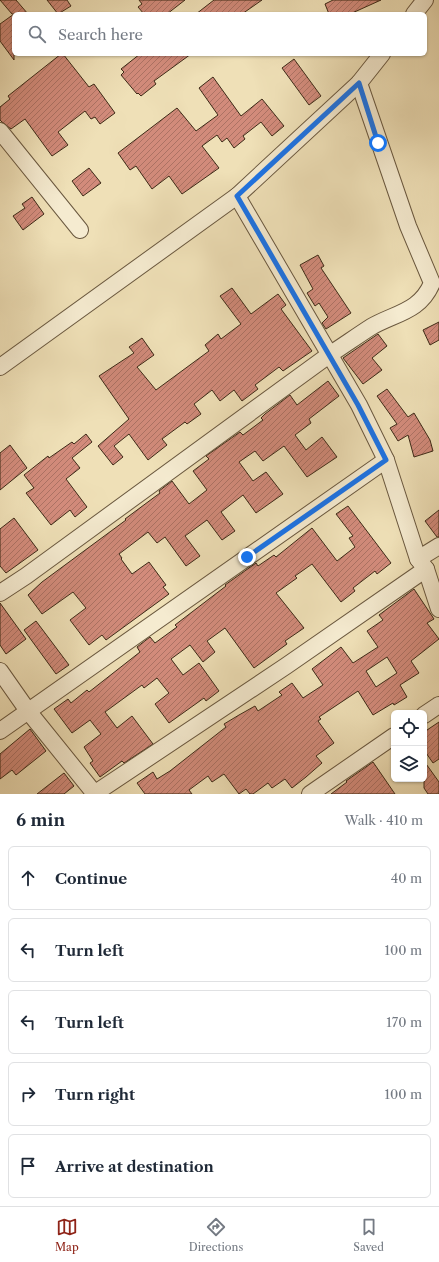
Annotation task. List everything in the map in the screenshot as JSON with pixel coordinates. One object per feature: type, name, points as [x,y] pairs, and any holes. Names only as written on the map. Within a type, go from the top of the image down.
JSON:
[{"type":"street","points":[[416,12],[425,0]]},
{"type":"street","points":[[0,367],[237,196],[359,83],[380,56]]},
{"type":"street","points":[[0,593],[26,576],[329,355],[372,326],[410,309],[427,294],[435,282],[388,171],[359,83]]},
{"type":"street","points":[[0,132],[80,230]]},
{"type":"street","points":[[237,196],[358,405],[386,460],[439,609]]},
{"type":"street","points":[[0,730],[386,460]]},
{"type":"street","points":[[0,671],[28,711],[94,794],[286,666],[422,564],[439,546]]},
{"type":"street","points":[[427,713],[439,705]]},
{"type":"street","points":[[310,794],[391,738]]},
{"type":"building","points":[[0,0],[16,0],[26,12],[12,12],[12,14]]},
{"type":"building","points":[[47,0],[67,0],[71,6],[61,12],[56,12]]},
{"type":"building","points":[[139,0],[185,0],[170,12],[142,12],[138,7],[142,4]]},
{"type":"building","points":[[214,0],[262,0],[245,12],[199,12]]},
{"type":"building","points":[[333,0],[381,0],[354,12],[328,12],[325,4]]},
{"type":"building","points":[[12,15],[12,56],[14,56],[14,60],[0,41],[0,24]]},
{"type":"building","points":[[58,56],[65,56],[89,87],[94,84],[115,113],[100,124],[95,117],[91,119],[85,111],[58,132],[68,145],[52,156],[25,119],[11,129],[0,120],[0,107],[10,99],[8,96]]},
{"type":"building","points":[[137,56],[188,56],[154,81],[156,84],[141,96],[138,93],[137,94],[121,75],[124,72],[121,69]]},
{"type":"building","points":[[294,59],[321,96],[309,105],[282,68]]},
{"type":"building","points":[[213,77],[241,116],[262,99],[284,126],[272,136],[261,122],[243,136],[245,139],[234,148],[227,138],[222,142],[217,135],[202,146],[219,168],[182,194],[169,176],[152,189],[136,166],[130,170],[118,153],[177,108],[196,131],[218,115],[199,88]]},
{"type":"building","points":[[89,168],[101,183],[83,196],[72,181]]},
{"type":"building","points":[[32,197],[44,214],[23,230],[13,216],[25,208],[22,204]]},
{"type":"building","points":[[318,255],[324,266],[321,268],[351,313],[326,329],[322,323],[328,317],[319,303],[315,306],[307,293],[313,289],[300,265]]},
{"type":"building","points":[[232,288],[251,314],[278,294],[286,305],[281,309],[312,351],[283,371],[279,367],[255,385],[258,389],[242,401],[234,390],[220,401],[212,390],[194,404],[201,414],[187,424],[185,422],[162,439],[167,445],[148,460],[129,434],[114,446],[123,457],[113,465],[98,446],[129,419],[99,376],[134,353],[129,347],[142,338],[154,355],[137,367],[156,390],[209,351],[205,345],[218,334],[221,339],[241,324],[220,296]]},
{"type":"building","points":[[439,322],[439,340],[430,345],[423,330]]},
{"type":"building","points":[[378,334],[387,346],[372,358],[382,370],[363,384],[343,358]]},
{"type":"building","points":[[328,381],[339,396],[309,419],[311,423],[295,435],[306,450],[322,437],[337,457],[307,477],[284,446],[263,461],[255,451],[239,462],[253,481],[266,472],[283,494],[256,513],[243,495],[221,512],[235,531],[222,540],[207,520],[185,536],[200,556],[186,566],[165,537],[157,543],[148,532],[119,554],[132,574],[149,562],[166,585],[163,587],[169,594],[106,640],[102,635],[89,645],[70,620],[86,608],[73,592],[42,614],[28,595],[42,582],[126,520],[125,519],[160,493],[159,491],[172,481],[189,504],[207,490],[193,471],[209,459],[206,456],[240,432],[243,435],[263,420],[261,418],[265,414],[290,395],[297,405]]},
{"type":"building","points":[[387,389],[408,417],[414,413],[430,440],[433,451],[414,457],[408,435],[398,441],[390,428],[397,424],[377,396]]},
{"type":"building","points":[[86,434],[92,442],[72,458],[80,468],[66,479],[87,507],[75,517],[70,510],[51,525],[26,493],[34,488],[24,475],[48,456],[49,458],[72,442],[74,444]]},
{"type":"building","points":[[10,445],[27,468],[0,490],[0,453]]},
{"type":"building","points":[[348,506],[391,563],[377,574],[375,571],[353,588],[355,591],[341,602],[312,564],[295,576],[297,578],[276,593],[304,628],[285,641],[287,644],[254,668],[225,628],[207,641],[215,652],[203,662],[190,645],[171,659],[183,675],[199,663],[219,691],[206,701],[204,698],[169,723],[155,704],[169,693],[157,678],[144,688],[142,685],[105,712],[117,728],[132,716],[153,744],[124,763],[122,761],[100,777],[90,763],[93,761],[84,747],[101,734],[90,720],[72,733],[54,709],[68,699],[71,703],[87,690],[89,692],[140,652],[137,647],[150,637],[155,643],[177,627],[175,625],[226,586],[225,585],[256,563],[258,566],[274,555],[276,557],[312,528],[337,561],[355,547],[349,538],[353,536],[336,514]]},
{"type":"building","points":[[439,510],[439,537],[437,537],[425,521]]},
{"type":"building","points":[[14,518],[38,550],[6,573],[0,566],[0,529]]},
{"type":"building","points":[[414,589],[434,619],[427,623],[439,639],[411,661],[419,673],[400,685],[407,697],[394,705],[393,703],[373,715],[358,691],[319,717],[321,719],[318,721],[334,743],[316,756],[322,763],[292,788],[285,779],[272,788],[268,783],[253,794],[250,794],[246,789],[239,794],[224,774],[212,782],[208,776],[189,790],[192,794],[145,794],[137,783],[153,772],[157,779],[170,771],[226,727],[224,724],[255,706],[258,711],[282,695],[279,692],[292,683],[303,698],[323,685],[312,669],[341,647],[353,663],[378,647],[367,631],[383,620],[379,615]],"holes":[[[387,657],[397,673],[376,687],[366,671]]]},
{"type":"building","points":[[0,603],[26,639],[6,654],[0,645]]},
{"type":"building","points":[[36,621],[69,665],[56,674],[24,630]]},
{"type":"building","points":[[439,722],[439,759],[433,763],[427,754],[427,730]]},
{"type":"building","points":[[30,729],[46,751],[16,775],[12,770],[0,779],[0,754]]},
{"type":"building","points":[[373,762],[395,794],[331,794],[347,782],[346,781]]},
{"type":"building","points":[[427,765],[439,782],[439,794],[428,794],[424,788],[424,782],[427,782]]},
{"type":"building","points":[[64,773],[74,786],[64,794],[37,794]]},
{"type":"route","points":[[247,557],[386,460],[358,405],[237,196],[359,83],[378,143]]}]
